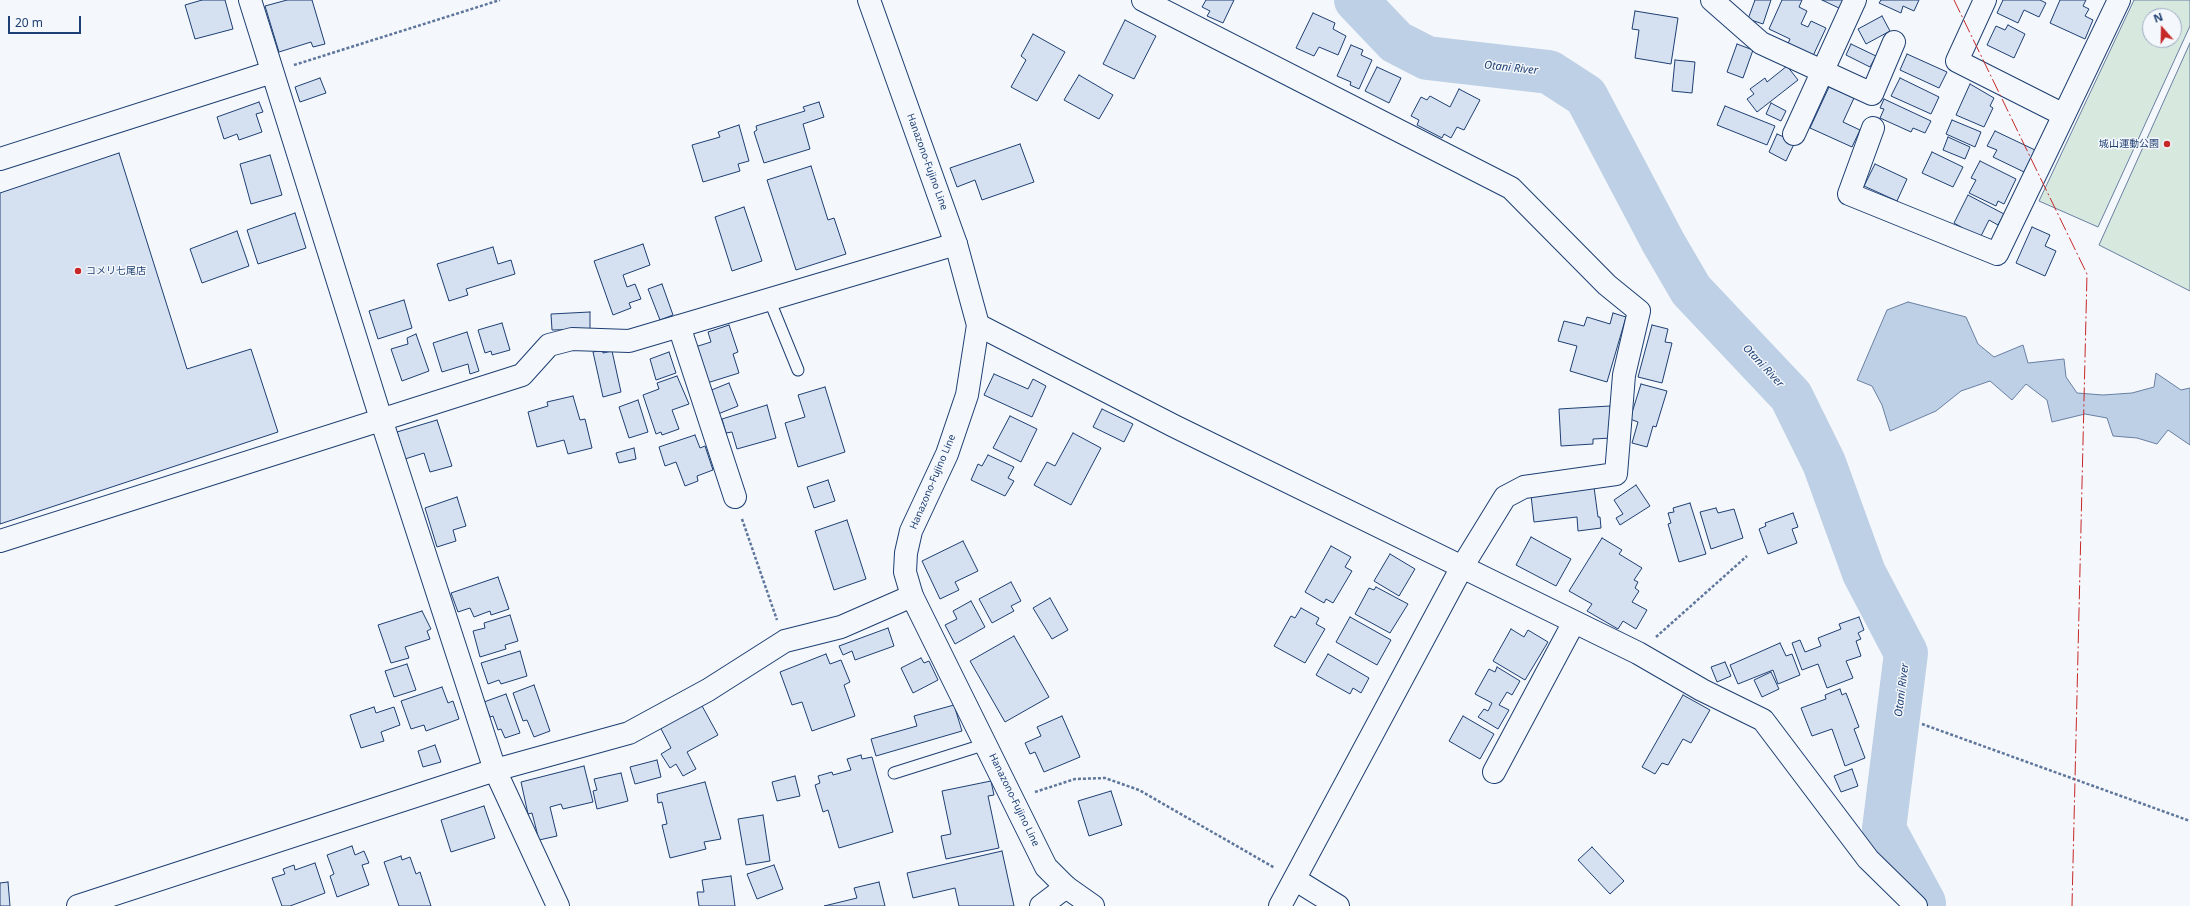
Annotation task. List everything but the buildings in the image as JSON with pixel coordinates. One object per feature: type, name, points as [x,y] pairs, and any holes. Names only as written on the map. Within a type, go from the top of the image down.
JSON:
[{"type":"street","points":[[250,0],[381,419],[495,770],[558,906]]},
{"type":"street","name":"Hanazono-Fujino Line","points":[[869,0],[956,244],[978,325],[967,395],[947,454],[911,531],[906,553],[905,572],[912,596],[1046,867],[1066,887],[1093,906]]},
{"type":"street","points":[[1143,0],[1177,8],[1511,188],[1607,285],[1639,311],[1624,375],[1616,474],[1524,487],[1505,497],[1462,567],[1296,880],[1280,906]]},
{"type":"street","points":[[1712,0],[1761,43],[1822,73],[1872,94],[1894,42]]},
{"type":"street","points":[[1794,134],[1855,0]]},
{"type":"street","points":[[1985,0],[1957,61],[2064,115]]},
{"type":"street","points":[[1873,128],[1849,194],[1997,254],[2119,0]]},
{"type":"street","points":[[0,159],[272,72]]},
{"type":"street","points":[[0,540],[522,375],[549,345],[572,339],[629,341],[956,244]]},
{"type":"street","points":[[978,325],[1174,426],[1638,653],[1702,690],[1764,720],[1868,858],[1916,906]]},
{"type":"street","points":[[679,326],[735,498]]},
{"type":"street","points":[[78,906],[495,770],[629,733],[708,690],[785,642],[841,626],[912,596]]},
{"type":"street","points":[[1494,772],[1574,622]]},
{"type":"street","points":[[1296,880],[1338,906]]},
{"type":"street","points":[[1041,906],[1066,887]]},
{"type":"lane","points":[[769,300],[798,370]]},
{"type":"lane","points":[[894,773],[986,744]]},
{"type":"path","points":[[272,72],[500,0]]},
{"type":"path","points":[[735,498],[785,642]]},
{"type":"path","points":[[1638,653],[1747,556]]},
{"type":"path","points":[[1922,724],[2042,769],[2190,821]]},
{"type":"path","points":[[1013,799],[1075,779],[1105,778],[1139,790],[1296,880]]},
{"type":"shaded area","points":[[2134,0],[2190,0],[2190,26],[2182,43],[2182,8],[2142,8],[2142,48],[2180,48],[2098,227],[2039,201]]},
{"type":"shaded area","name":"城山運動公園","points":[[2190,43],[2190,291],[2099,245]]},
{"type":"water","points":[[1908,302],[1966,317],[1978,344],[1994,357],[2023,345],[2028,363],[2064,359],[2066,377],[2077,393],[2103,395],[2132,393],[2154,387],[2156,373],[2181,390],[2190,388],[2190,445],[2168,430],[2157,444],[2137,438],[2113,436],[2107,418],[2085,414],[2052,422],[2047,400],[2026,384],[2012,400],[1990,381],[1961,391],[1936,411],[1890,431],[1882,405],[1872,386],[1857,380],[1887,310]]},
{"type":"waterway","name":"Otani River","points":[[1356,0],[1396,42],[1427,58],[1549,72],[1586,96],[1663,242],[1691,290],[1791,396],[1824,463],[1864,573],[1906,653],[1884,829],[1924,903]]},
{"type":"power","points":[[1954,0],[2087,274],[2072,906]]},
{"type":"place","name":"城山運動公園","points":[[2167,144]]},
{"type":"place","name":"コメリ七尾店","points":[[78,271]]}]
